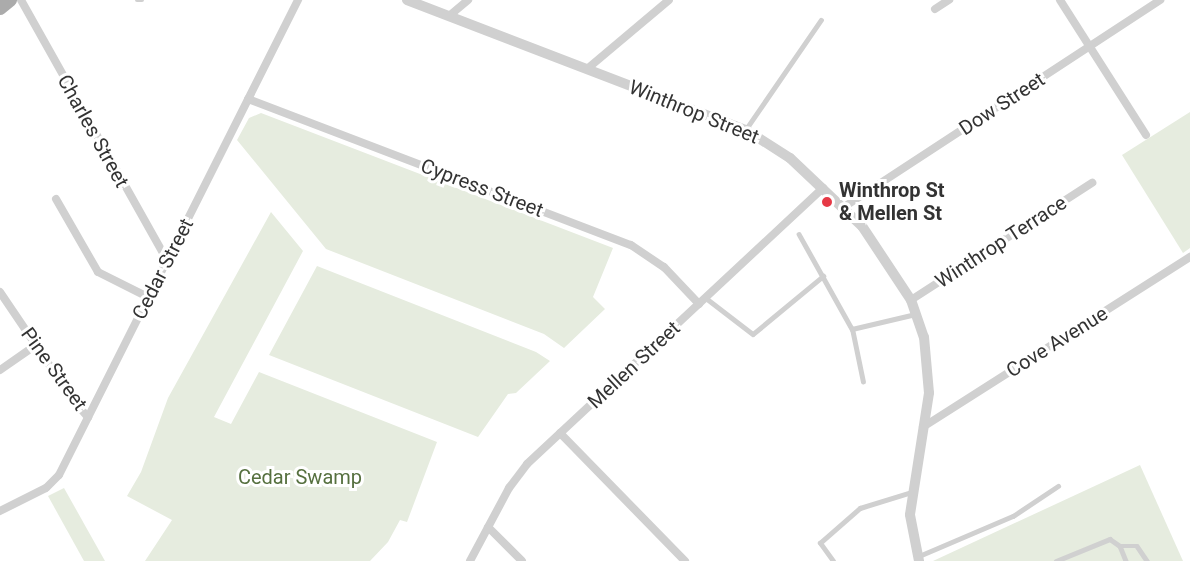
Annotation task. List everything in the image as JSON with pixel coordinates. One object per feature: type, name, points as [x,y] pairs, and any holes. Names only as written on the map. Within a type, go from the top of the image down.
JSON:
[{"type":"main road","points":[[0,8],[10,0]]},
{"type":"street","name":"Charles Street","points":[[21,0],[167,260]]},
{"type":"street","name":"Cedar Street","points":[[0,511],[53,482],[298,0]]},
{"type":"street","name":"Winthrop Street","points":[[407,0],[746,130],[775,147],[844,207],[880,250],[911,300],[924,337],[929,376],[910,515],[918,559]]},
{"type":"street","points":[[449,16],[468,0]]},
{"type":"street","points":[[587,69],[669,0]]},
{"type":"street","points":[[935,9],[950,0]]},
{"type":"street","points":[[1060,0],[1146,135]]},
{"type":"street","name":"Dow Street","points":[[844,207],[1160,0]]},
{"type":"street","name":"Cypress Street","points":[[248,99],[631,244],[655,259],[702,301]]},
{"type":"street","name":"Winthrop Terrace","points":[[911,300],[1092,183]]},
{"type":"street","name":"Mellen Street","points":[[470,561],[516,476],[823,188]]},
{"type":"street","points":[[56,199],[98,272],[148,297]]},
{"type":"street","name":"Cove Avenue","points":[[923,427],[1190,257]]},
{"type":"street","name":"Pine Street","points":[[0,292],[88,417]]},
{"type":"street","points":[[0,370],[36,345]]},
{"type":"street","points":[[560,434],[685,561]]},
{"type":"street","points":[[488,527],[522,561]]},
{"type":"lane","points":[[137,0],[142,0]]},
{"type":"lane","points":[[746,130],[821,20]]},
{"type":"lane","points":[[799,234],[852,329],[863,382]]},
{"type":"lane","points":[[702,301],[753,334],[823,276]]},
{"type":"lane","points":[[852,329],[916,314]]},
{"type":"lane","points":[[918,559],[1013,516],[1058,486]]},
{"type":"lane","points":[[833,561],[820,543],[860,508],[912,492]]},
{"type":"lane","points":[[1056,561],[1102,540],[1114,540],[1120,546],[1126,561]]},
{"type":"lane","points":[[1120,546],[1137,546],[1147,561]]},
{"type":"green space","points":[[1190,112],[1190,248],[1183,253],[1122,155]]},
{"type":"green space","points":[[261,113],[613,248],[593,297],[605,309],[564,348],[544,334],[326,249],[237,140],[249,118]]},
{"type":"green space","name":"Cedar Swamp","points":[[271,212],[303,251],[214,417],[231,424],[259,372],[437,442],[407,522],[400,520],[388,542],[370,561],[145,561],[172,520],[127,496],[141,472],[168,398]]},
{"type":"green space","points":[[317,266],[536,352],[550,361],[516,393],[508,394],[478,437],[269,355]]},
{"type":"green space","points":[[1140,465],[1183,561],[933,561]]},
{"type":"green space","points":[[64,488],[105,561],[84,561],[48,496]]},
{"type":"place","name":"Winthrop St & Mellen St","points":[[827,202]]}]
